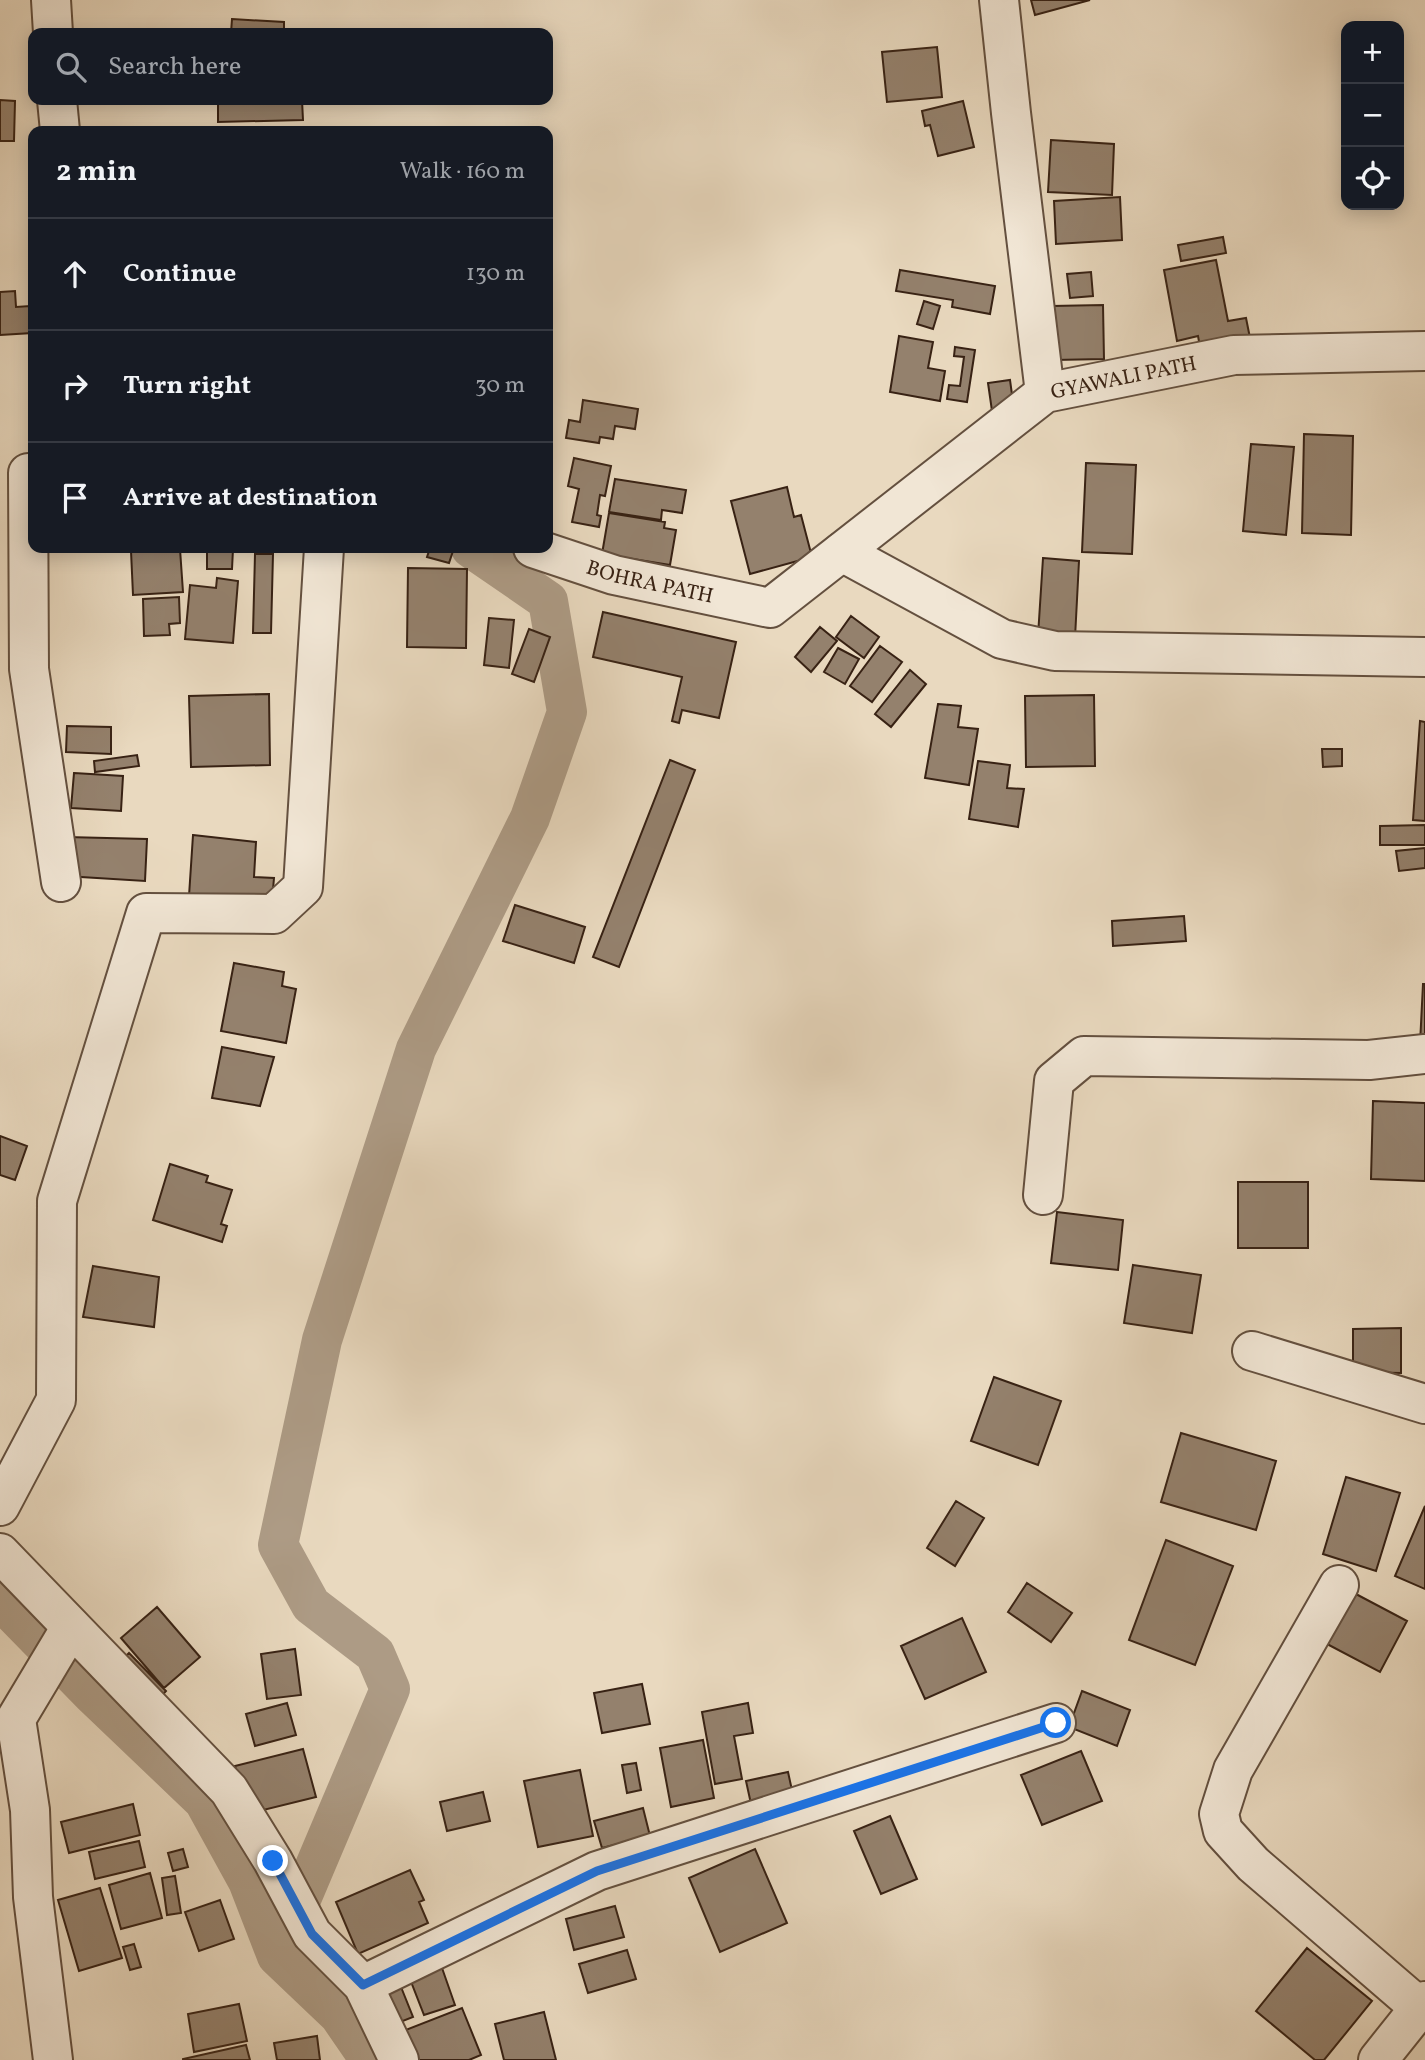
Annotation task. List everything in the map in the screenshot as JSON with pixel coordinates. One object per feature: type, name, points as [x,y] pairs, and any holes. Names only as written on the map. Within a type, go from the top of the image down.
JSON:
[{"type":"street","points":[[51,0],[53,28]]},
{"type":"street","points":[[999,0],[1045,393]]},
{"type":"street","points":[[57,105],[60,126]]},
{"type":"street","name":"GYAWALI PATH","points":[[770,608],[1045,393],[1234,355],[1425,351]]},
{"type":"street","points":[[21,473],[29,669],[61,882]]},
{"type":"street","points":[[842,552],[1002,639],[1055,651],[1425,657]]},
{"type":"street","points":[[0,1506],[56,1400],[57,1201],[146,913],[274,914],[303,887],[324,553]]},
{"type":"street","name":"BOHRA PATH","points":[[548,553],[614,575],[770,608]]},
{"type":"street","points":[[1043,1195],[1054,1081],[1084,1056],[1369,1059],[1425,1054]]},
{"type":"street","points":[[1252,1350],[1425,1404]]},
{"type":"street","points":[[0,1553],[229,1790],[273,1861],[312,1934],[363,1985],[399,2060]]},
{"type":"street","points":[[1339,1585],[1233,1770],[1219,1814],[1223,1831],[1253,1864],[1422,2004],[1378,2060]]},
{"type":"street","points":[[53,2060],[33,1897],[30,1810],[16,1718],[70,1628]]},
{"type":"street","points":[[363,1985],[597,1871],[1056,1723]]},
{"type":"building","points":[[1031,0],[1090,0],[1035,15]]},
{"type":"building","points":[[232,19],[284,22],[284,28],[231,28]]},
{"type":"building","points":[[937,47],[942,97],[887,102],[882,52]]},
{"type":"building","points":[[0,100],[15,101],[14,141],[0,141]]},
{"type":"building","points":[[963,101],[974,147],[938,156],[930,125],[925,126],[922,111]]},
{"type":"building","points":[[218,105],[302,105],[303,120],[218,122]]},
{"type":"building","points":[[1051,140],[1114,144],[1112,195],[1048,192]]},
{"type":"building","points":[[1120,197],[1122,240],[1056,244],[1054,201]]},
{"type":"building","points":[[1223,237],[1226,253],[1181,261],[1178,245]]},
{"type":"building","points":[[1216,260],[1228,321],[1246,318],[1250,338],[1200,347],[1198,336],[1177,341],[1164,270]]},
{"type":"building","points":[[900,270],[995,286],[990,314],[952,307],[953,300],[896,291]]},
{"type":"building","points":[[1091,272],[1093,296],[1070,298],[1067,274]]},
{"type":"building","points":[[15,291],[16,307],[28,306],[28,333],[0,335],[0,292]]},
{"type":"building","points":[[924,301],[940,306],[933,329],[917,324]]},
{"type":"building","points":[[1103,305],[1104,359],[1054,360],[1052,306]]},
{"type":"building","points":[[899,336],[933,342],[928,368],[945,371],[940,401],[890,392]]},
{"type":"building","points":[[955,347],[975,350],[967,402],[947,399],[949,385],[960,386],[964,357],[954,356]]},
{"type":"building","points":[[1010,380],[1014,409],[992,411],[988,383]]},
{"type":"building","points":[[583,400],[638,409],[635,429],[615,426],[613,439],[600,437],[599,443],[566,438],[569,420],[580,422]]},
{"type":"building","points":[[1304,434],[1353,436],[1351,535],[1302,533]]},
{"type":"building","points":[[1251,444],[1294,447],[1286,535],[1243,531]]},
{"type":"building","points":[[574,458],[611,466],[605,496],[600,495],[597,515],[601,516],[599,527],[572,522],[579,489],[568,486]]},
{"type":"building","points":[[1086,463],[1136,465],[1132,554],[1082,552]]},
{"type":"building","points":[[615,479],[686,490],[682,513],[662,510],[661,520],[609,512]]},
{"type":"building","points":[[787,487],[794,517],[801,515],[812,557],[750,574],[731,501]]},
{"type":"building","points":[[609,513],[665,522],[664,528],[676,530],[670,565],[602,554]]},
{"type":"building","points":[[131,553],[180,553],[183,592],[133,595]]},
{"type":"building","points":[[207,553],[233,553],[232,569],[207,569]]},
{"type":"building","points":[[428,553],[452,553],[449,563],[427,557]]},
{"type":"building","points":[[255,554],[273,554],[271,633],[253,633]]},
{"type":"building","points":[[1043,558],[1079,561],[1075,638],[1038,636]]},
{"type":"building","points":[[408,568],[467,569],[466,648],[407,647]]},
{"type":"building","points":[[217,578],[238,581],[233,643],[185,639],[190,585],[216,588]]},
{"type":"building","points":[[179,597],[180,623],[169,624],[170,635],[144,636],[143,599]]},
{"type":"building","points":[[603,612],[736,642],[719,718],[682,710],[679,723],[672,721],[682,677],[593,657]]},
{"type":"building","points":[[851,616],[879,637],[864,658],[836,637]]},
{"type":"building","points":[[489,618],[514,620],[509,668],[484,665]]},
{"type":"building","points":[[820,627],[837,641],[811,672],[795,657]]},
{"type":"building","points":[[529,629],[550,637],[534,682],[512,674]]},
{"type":"building","points":[[880,646],[902,662],[872,702],[850,686]]},
{"type":"building","points":[[838,648],[859,659],[845,684],[824,672]]},
{"type":"building","points":[[910,670],[926,684],[891,727],[875,714]]},
{"type":"building","points":[[269,694],[270,765],[191,767],[189,696]]},
{"type":"building","points":[[1094,695],[1095,766],[1026,767],[1025,696]]},
{"type":"building","points":[[938,704],[961,706],[958,727],[978,729],[969,785],[925,778]]},
{"type":"building","points":[[1420,721],[1425,722],[1425,821],[1413,820]]},
{"type":"building","points":[[67,726],[111,727],[111,754],[66,752]]},
{"type":"building","points":[[1322,749],[1342,749],[1342,766],[1323,767]]},
{"type":"building","points":[[137,755],[139,766],[95,772],[94,761]]},
{"type":"building","points":[[670,760],[695,770],[619,967],[593,957]]},
{"type":"building","points":[[978,761],[1010,765],[1007,788],[1024,789],[1018,827],[969,819]]},
{"type":"building","points":[[74,773],[123,776],[121,811],[71,808]]},
{"type":"building","points":[[1425,825],[1425,845],[1380,845],[1380,826]]},
{"type":"building","points":[[193,835],[256,842],[254,877],[274,878],[272,901],[189,896]]},
{"type":"building","points":[[66,837],[147,839],[145,881],[65,876]]},
{"type":"building","points":[[1425,848],[1425,868],[1399,871],[1396,851]]},
{"type":"building","points":[[515,905],[585,927],[574,963],[503,941]]},
{"type":"building","points":[[1184,916],[1186,941],[1113,946],[1112,921]]},
{"type":"building","points":[[234,963],[284,972],[282,986],[296,989],[286,1043],[221,1031]]},
{"type":"building","points":[[1425,984],[1425,1045],[1420,1044]]},
{"type":"building","points":[[222,1047],[274,1057],[260,1106],[212,1098]]},
{"type":"building","points":[[1373,1101],[1425,1103],[1425,1181],[1371,1179]]},
{"type":"building","points":[[0,1136],[27,1146],[15,1180],[0,1175]]},
{"type":"building","points":[[170,1164],[208,1176],[206,1182],[232,1190],[221,1224],[227,1226],[222,1242],[153,1220]]},
{"type":"building","points":[[1238,1182],[1308,1182],[1308,1248],[1238,1248]]},
{"type":"building","points":[[1057,1212],[1123,1220],[1118,1270],[1051,1263]]},
{"type":"building","points":[[1133,1265],[1201,1275],[1192,1333],[1124,1323]]},
{"type":"building","points":[[93,1266],[159,1277],[154,1327],[83,1317]]},
{"type":"building","points":[[1401,1328],[1401,1373],[1353,1372],[1353,1329]]},
{"type":"building","points":[[994,1377],[1061,1401],[1038,1465],[971,1441]]},
{"type":"building","points":[[1181,1433],[1276,1461],[1256,1530],[1161,1502]]},
{"type":"building","points":[[1346,1477],[1400,1493],[1376,1571],[1323,1554]]},
{"type":"building","points":[[956,1501],[984,1518],[955,1566],[927,1548]]},
{"type":"building","points":[[1425,1506],[1425,1589],[1395,1576]]},
{"type":"building","points":[[1166,1540],[1233,1566],[1195,1665],[1129,1640]]},
{"type":"building","points":[[1027,1583],[1072,1613],[1051,1642],[1008,1612]]},
{"type":"building","points":[[1354,1593],[1407,1621],[1380,1672],[1327,1644]]},
{"type":"building","points":[[157,1607],[200,1657],[164,1688],[121,1638]]},
{"type":"building","points":[[962,1618],[986,1672],[925,1699],[901,1646]]},
{"type":"building","points":[[295,1649],[301,1695],[267,1699],[261,1654]]},
{"type":"building","points":[[129,1653],[166,1691],[155,1703],[117,1665]]},
{"type":"building","points":[[642,1684],[650,1724],[602,1733],[594,1693]]},
{"type":"building","points":[[1082,1691],[1130,1710],[1117,1746],[1069,1727]]},
{"type":"building","points":[[287,1703],[296,1735],[255,1746],[246,1714]]},
{"type":"building","points":[[748,1703],[753,1733],[734,1736],[742,1779],[715,1784],[702,1712]]},
{"type":"building","points":[[703,1740],[714,1798],[671,1807],[660,1748]]},
{"type":"building","points":[[303,1749],[316,1797],[247,1814],[235,1766]]},
{"type":"building","points":[[1081,1751],[1102,1801],[1042,1825],[1021,1775]]},
{"type":"building","points":[[636,1763],[641,1790],[627,1793],[622,1765]]},
{"type":"building","points":[[580,1770],[593,1836],[538,1847],[524,1781]]},
{"type":"building","points":[[788,1772],[795,1804],[753,1813],[746,1781]]},
{"type":"building","points":[[483,1792],[490,1821],[447,1831],[440,1802]]},
{"type":"building","points":[[133,1804],[140,1835],[69,1853],[61,1822]]},
{"type":"building","points":[[643,1808],[650,1836],[602,1848],[594,1821]]},
{"type":"building","points":[[890,1816],[917,1879],[881,1894],[854,1831]]},
{"type":"building","points":[[139,1841],[145,1867],[95,1879],[89,1852]]},
{"type":"building","points":[[183,1849],[188,1867],[173,1871],[168,1853]]},
{"type":"building","points":[[755,1849],[787,1923],[720,1952],[689,1878]]},
{"type":"building","points":[[410,1870],[424,1900],[419,1902],[428,1923],[358,1954],[336,1902]]},
{"type":"building","points":[[150,1873],[162,1918],[121,1929],[109,1885]]},
{"type":"building","points":[[175,1876],[181,1913],[167,1915],[162,1878]]},
{"type":"building","points":[[100,1888],[122,1958],[79,1971],[58,1900]]},
{"type":"building","points":[[220,1900],[234,1939],[199,1951],[185,1912]]},
{"type":"building","points":[[615,1906],[624,1937],[574,1950],[566,1919]]},
{"type":"building","points":[[134,1944],[141,1967],[130,1970],[123,1947]]},
{"type":"building","points":[[1307,1948],[1372,2001],[1324,2060],[1315,2060],[1256,2011]]},
{"type":"building","points":[[627,1950],[636,1979],[588,1993],[579,1964]]},
{"type":"building","points":[[442,1968],[455,2005],[424,2015],[410,1979]]},
{"type":"building","points":[[401,1987],[413,2017],[385,2028],[373,1998]]},
{"type":"building","points":[[239,2004],[247,2041],[194,2052],[188,2014]]},
{"type":"building","points":[[462,2008],[481,2055],[469,2060],[414,2060],[403,2031]]},
{"type":"building","points":[[544,2012],[556,2060],[504,2060],[495,2024]]},
{"type":"building","points":[[317,2036],[320,2060],[277,2060],[274,2043]]},
{"type":"building","points":[[246,2045],[250,2060],[183,2060],[183,2059]]},
{"type":"waterway","points":[[277,1956],[390,1689],[375,1654],[311,1605],[278,1545],[322,1340],[416,1049],[530,818],[567,712],[548,601],[478,553]]},
{"type":"waterway","points":[[0,1600],[92,1694],[204,1801],[248,1881],[277,1956],[339,2015],[370,2060]]},
{"type":"route","points":[[273,1861],[312,1934],[363,1985],[597,1871],[1056,1723]]}]
